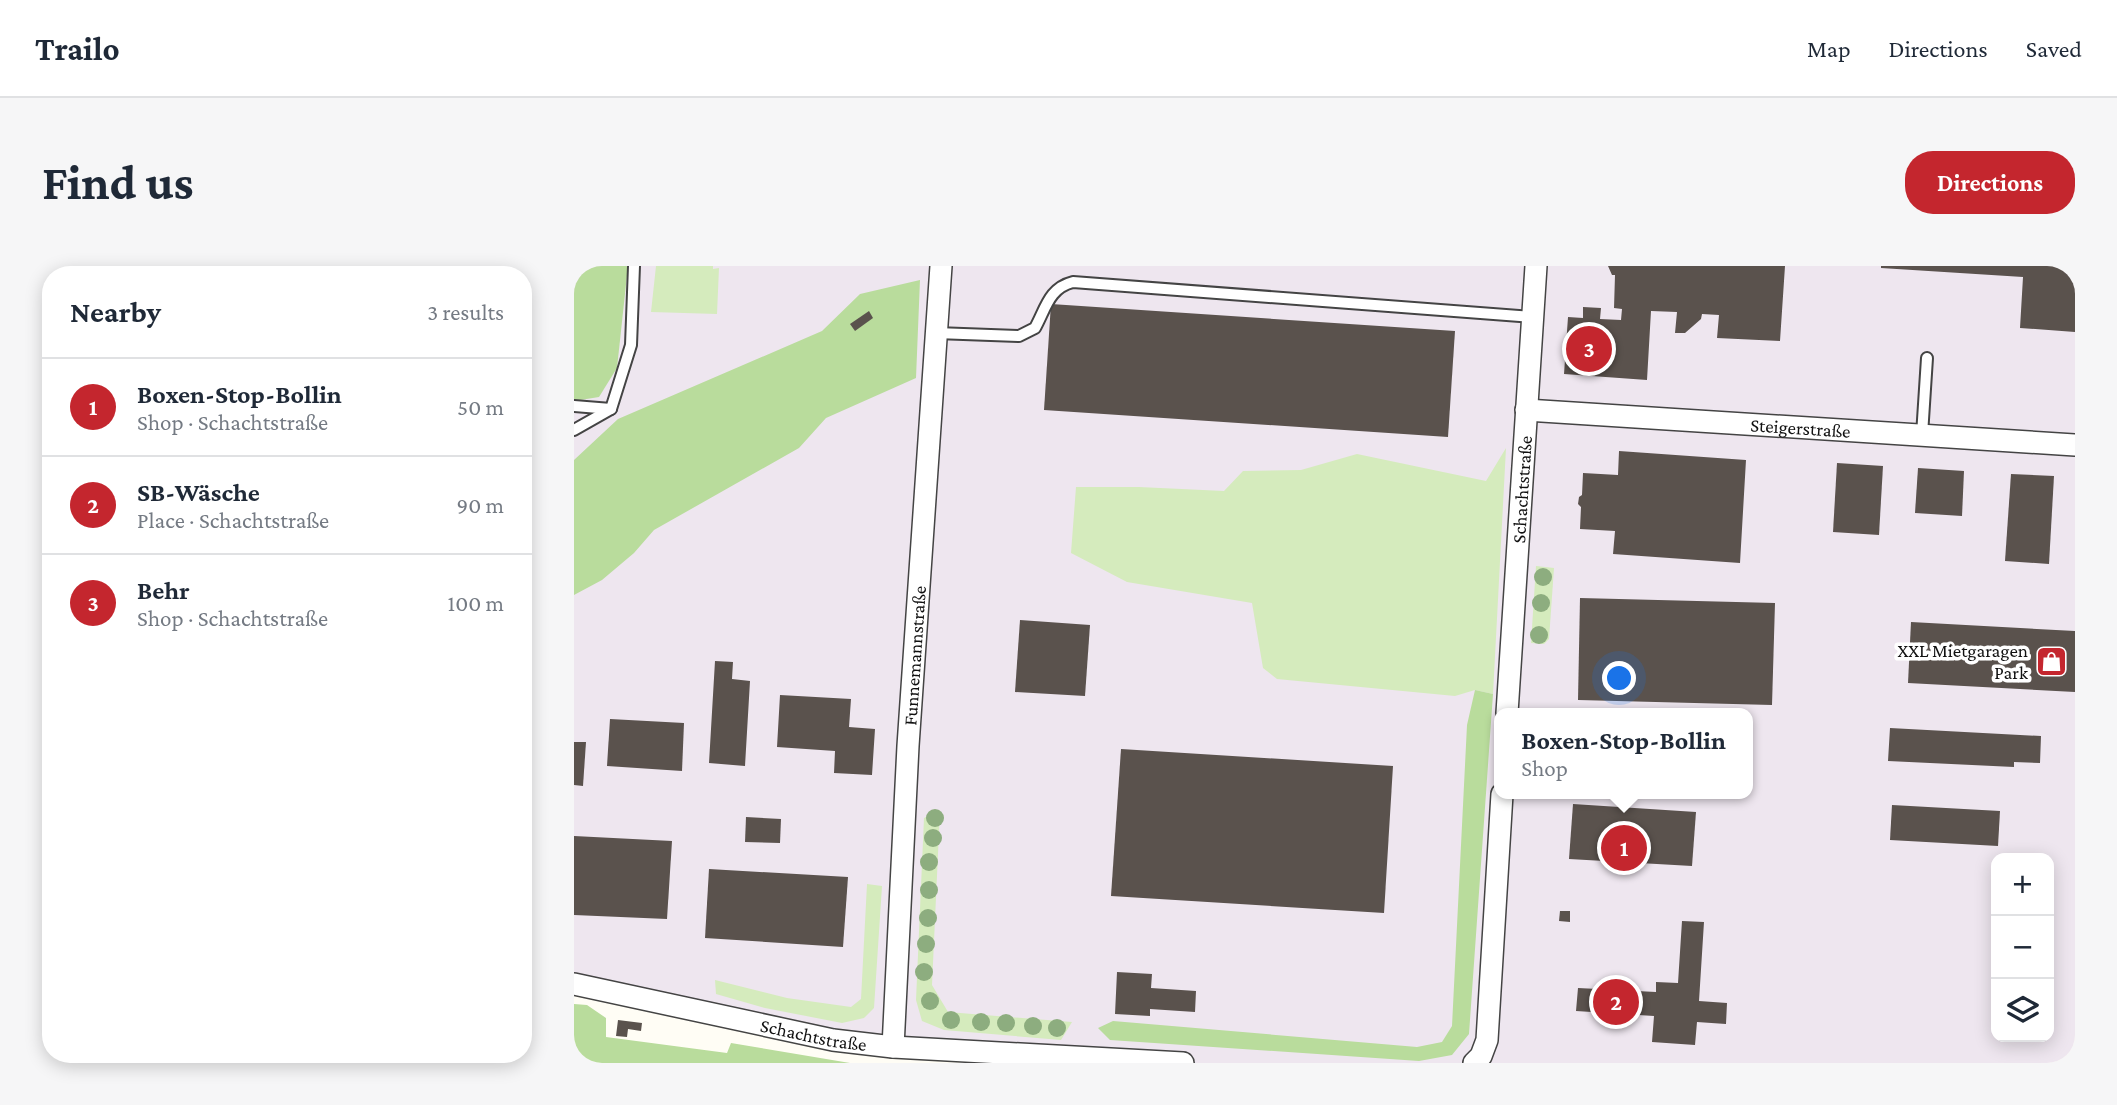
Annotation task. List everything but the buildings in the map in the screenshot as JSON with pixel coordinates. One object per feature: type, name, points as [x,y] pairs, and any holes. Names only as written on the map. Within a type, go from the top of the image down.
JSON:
[{"type":"street","name":"Funnemannstraße","points":[[893,1047],[908,746],[941,266]]},
{"type":"street","name":"Schachtstraße","points":[[1507,708],[1535,266]]},
{"type":"street","name":"Steigerstraße","points":[[1526,410],[2075,445]]},
{"type":"street","points":[[1474,1063],[1481,1056],[1488,1040],[1502,799]]},
{"type":"street","name":"Schachtstraße","points":[[574,984],[833,1040],[893,1047],[1183,1063]]},
{"type":"lane","points":[[574,429],[611,409],[631,345],[634,266]]},
{"type":"lane","points":[[936,332],[1018,336],[1035,328],[1050,294],[1073,282],[1532,317]]},
{"type":"lane","points":[[1922,435],[1927,358]]},
{"type":"lane","points":[[574,406],[611,409]]},
{"type":"shaded area","points":[[574,266],[2075,266],[2075,1063],[1002,1063],[574,992]]},
{"type":"green space","points":[[574,266],[628,266],[617,368],[599,397],[574,401]]},
{"type":"green space","points":[[656,266],[719,268],[717,314],[651,312]]},
{"type":"green space","points":[[920,280],[916,378],[826,418],[799,448],[654,530],[634,553],[602,580],[574,595],[574,460],[618,419],[822,331],[860,294]]},
{"type":"green space","points":[[1506,448],[1493,694],[1475,690],[1455,696],[1277,679],[1263,668],[1252,603],[1127,582],[1071,553],[1076,487],[1224,491],[1243,471],[1301,470],[1357,454],[1486,481]]},
{"type":"green space","points":[[1536,566],[1554,568],[1549,639],[1544,644],[1531,643]]},
{"type":"green space","points":[[1475,690],[1493,694],[1469,1034],[1452,1055],[1419,1061],[1110,1040],[1098,1028],[1113,1021],[1417,1047],[1442,1042],[1452,1026],[1467,725]]},
{"type":"green space","points":[[940,810],[932,985],[948,1012],[1072,1022],[1061,1040],[944,1030],[922,1021],[916,1000],[924,818]]},
{"type":"green space","points":[[867,884],[882,886],[874,1008],[864,1018],[842,1023],[765,1008],[716,994],[715,980],[787,998],[851,1007],[861,999]]},
{"type":"green space","points":[[574,1004],[587,1005],[606,1018],[606,1037],[727,1053],[731,1043],[850,1063],[574,1063]]},
{"type":"place","name":"Behr","points":[[1589,349]]},
{"type":"place","name":"XXL Mietgaragen Park","points":[[2051,661]]},
{"type":"place","name":"Boxen-Stop-Bollin","points":[[1624,848]]},
{"type":"place","name":"SB-Wäsche","points":[[1616,1002]]}]
